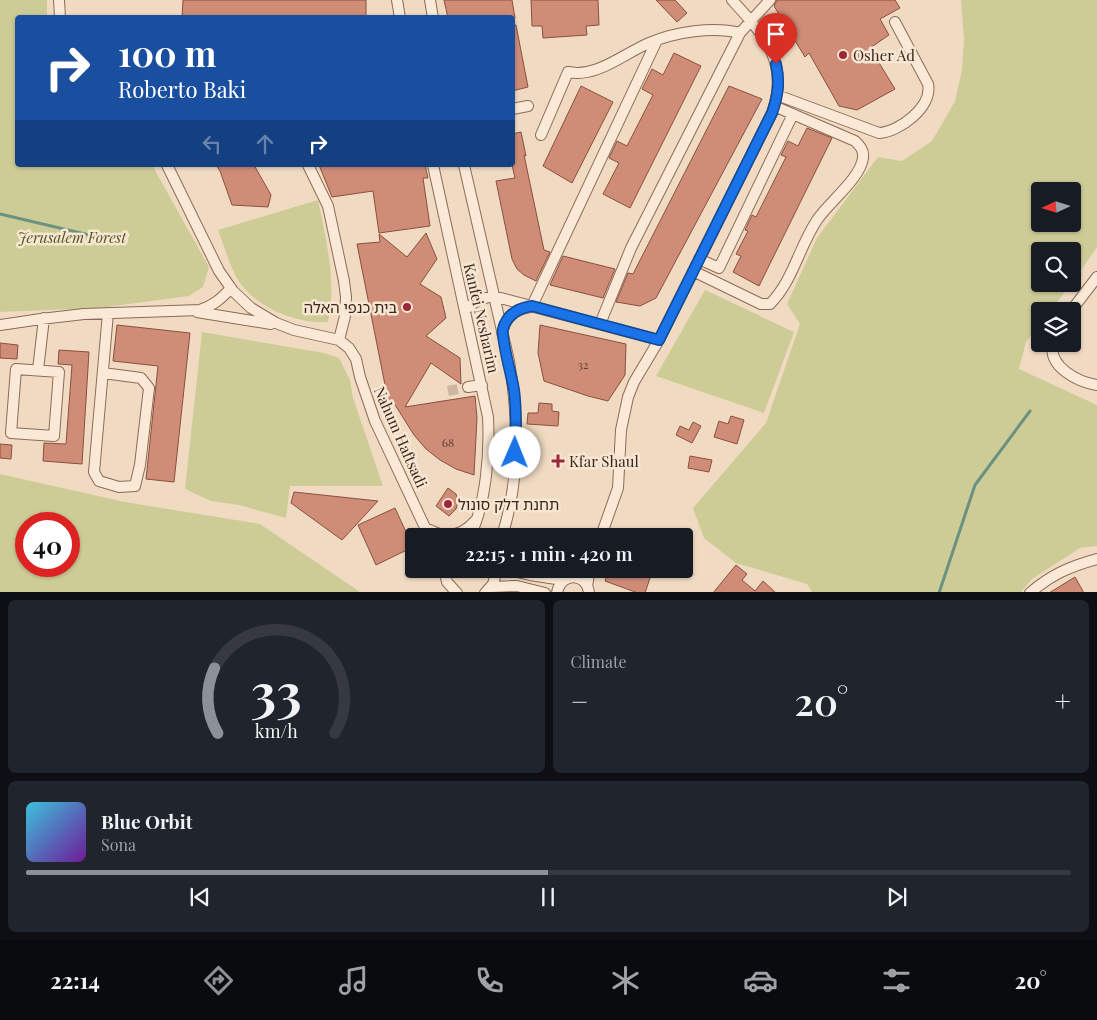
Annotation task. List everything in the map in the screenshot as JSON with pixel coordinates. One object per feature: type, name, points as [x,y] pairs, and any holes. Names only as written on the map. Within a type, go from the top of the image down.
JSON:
[{"type":"street","points":[[59,0],[60,15]]},
{"type":"street","points":[[397,0],[400,15]]},
{"type":"street","points":[[430,0],[432,15]]},
{"type":"street","points":[[604,528],[618,488],[621,430],[626,404],[634,382],[659,340],[774,106],[777,95],[779,85],[778,74],[766,40],[732,0]]},
{"type":"street","points":[[600,324],[631,248],[740,32],[770,0]]},
{"type":"street","points":[[777,95],[878,133],[888,132],[901,126],[925,102],[930,91],[895,22]]},
{"type":"street","points":[[541,135],[568,72],[578,74],[589,73],[657,40],[702,30],[731,30],[740,32]]},
{"type":"street","points":[[502,334],[505,323],[511,315],[532,306],[657,40]]},
{"type":"street","points":[[515,108],[528,106]]},
{"type":"street","points":[[693,271],[761,304],[770,304],[786,286],[817,220],[857,173],[863,158],[862,149],[855,141],[774,106]]},
{"type":"street","points":[[699,259],[719,268],[793,114]]},
{"type":"street","points":[[168,167],[219,271],[231,288],[250,308],[283,326]]},
{"type":"street","points":[[188,310],[283,326],[339,340],[345,316],[346,297],[344,281],[328,206],[309,167]]},
{"type":"street","name":"Kanfei Nesharim","points":[[433,167],[488,417],[485,476],[478,515],[473,528]]},
{"type":"street","name":"Kanfei Nesharim","points":[[464,167],[514,390],[516,420],[514,476],[505,528]]},
{"type":"street","points":[[1080,302],[1093,288],[1097,277]]},
{"type":"street","points":[[0,326],[44,318],[108,313],[200,310],[221,299],[231,288]]},
{"type":"street","points":[[465,310],[478,300],[493,296],[659,340]]},
{"type":"street","points":[[103,373],[142,378],[149,388],[140,465],[135,486],[119,486],[99,481],[94,472],[108,313]]},
{"type":"street","points":[[38,370],[44,318]]},
{"type":"street","name":"Nahum Haftsadi","points":[[339,340],[349,348],[356,359],[375,421],[428,528]]},
{"type":"street","points":[[1053,352],[1056,363],[1067,373],[1097,385]]},
{"type":"street","points":[[16,369],[38,370],[59,372],[54,436],[12,433],[16,369]]},
{"type":"street","points":[[468,387],[482,384]]},
{"type":"street","points":[[468,528],[478,515]]},
{"type":"street","points":[[1030,592],[1043,581],[1065,569],[1097,559]]},
{"type":"street","points":[[446,578],[452,591]]},
{"type":"street","points":[[488,590],[496,578]]},
{"type":"street","points":[[557,592],[558,586],[567,578],[582,579],[590,590]]},
{"type":"street","points":[[488,590],[516,586],[545,592]]},
{"type":"green space","name":"Jerusalem Forest","points":[[0,0],[47,0],[47,15],[15,15],[15,167],[153,167],[209,267],[203,287],[189,296],[99,308],[0,312]]},
{"type":"green space","points":[[961,0],[1097,0],[1097,247],[1081,270],[1081,242],[1031,242],[1031,292],[1065,292],[1057,302],[1031,302],[1031,336],[1026,342],[1019,369],[1097,405],[1097,546],[1080,548],[1032,579],[1021,592],[812,592],[807,584],[736,563],[704,538],[693,508],[766,423],[800,324],[787,304],[817,238],[878,157],[902,161],[932,141],[955,101],[962,70],[964,39]]},
{"type":"green space","points":[[318,200],[331,276],[328,322],[316,322],[290,317],[255,299],[235,275],[218,230]]},
{"type":"green space","points":[[705,290],[794,332],[764,413],[656,376]]},
{"type":"green space","points":[[202,332],[324,353],[339,358],[350,380],[353,398],[383,486],[290,486],[286,518],[239,505],[211,501],[185,489]]},
{"type":"green space","points":[[0,474],[125,502],[260,524],[360,592],[0,592]]},
{"type":"building","points":[[183,0],[366,0],[366,15],[182,15]]},
{"type":"building","points":[[444,0],[512,0],[514,15],[447,15]]},
{"type":"building","points":[[531,0],[598,0],[599,25],[586,26],[587,35],[543,38],[542,26],[532,26]]},
{"type":"building","points":[[656,0],[675,0],[687,13],[677,22]]},
{"type":"building","name":"Osher Ad","points":[[777,0],[895,0],[900,8],[880,19],[889,35],[870,48],[895,89],[857,110],[839,106],[809,53],[805,57],[774,6]]},
{"type":"building","points":[[515,25],[516,25],[528,87],[515,90]]},
{"type":"building","points":[[674,53],[701,66],[630,208],[603,194],[619,163],[609,158],[617,141],[627,146],[653,95],[642,89],[652,69],[663,75]]},
{"type":"building","points":[[581,86],[613,102],[572,183],[543,166]]},
{"type":"building","points":[[729,86],[762,99],[656,298],[640,306],[616,302],[628,273],[633,274]]},
{"type":"building","points":[[807,128],[832,138],[759,286],[733,272],[741,256],[736,254],[748,231],[745,230],[752,215],[756,217],[786,157],[781,155],[788,141],[798,146]]},
{"type":"building","points":[[521,132],[544,250],[550,252],[536,281],[517,269],[512,259],[496,181],[515,178],[512,167],[515,167],[515,133]]},
{"type":"building","points":[[217,167],[255,167],[271,195],[268,207],[232,205]]},
{"type":"building","points":[[320,167],[425,167],[428,178],[423,178],[430,226],[379,233],[373,191],[332,197]]},
{"type":"building","name":"בית כנפי האלה","points":[[426,233],[437,259],[420,284],[441,297],[446,318],[426,336],[460,358],[461,384],[431,363],[405,407],[475,396],[477,418],[474,475],[456,469],[426,449],[414,435],[392,400],[388,400],[357,244],[380,242],[379,234],[407,257]]},
{"type":"building","points":[[563,256],[615,269],[603,298],[550,285]]},
{"type":"building","points":[[117,325],[190,333],[174,482],[146,479],[158,366],[113,361]]},
{"type":"building","points":[[540,325],[626,344],[625,375],[608,401],[544,381],[538,353]]},
{"type":"building","points":[[0,343],[18,345],[17,359],[0,358]]},
{"type":"building","points":[[59,350],[89,352],[82,464],[43,461],[44,443],[66,444],[72,365],[58,364]]},
{"type":"building","points":[[539,403],[552,404],[552,411],[559,412],[558,426],[527,424],[528,413],[538,413]]},
{"type":"building","points":[[731,416],[744,420],[737,444],[714,437],[719,421],[728,424]]},
{"type":"building","points":[[693,422],[701,426],[692,443],[676,435],[680,426],[689,430]]},
{"type":"building","points":[[0,444],[12,445],[11,459],[0,458]]},
{"type":"building","points":[[690,456],[712,460],[709,472],[688,468]]},
{"type":"building","name":"תחנת דלק סונול","points":[[448,488],[456,494],[458,501],[456,509],[449,516],[436,506]]},
{"type":"building","points":[[294,492],[378,501],[342,540],[291,503]]},
{"type":"building","points":[[395,508],[405,530],[405,551],[376,565],[358,525]]},
{"type":"building","points":[[736,565],[747,574],[742,580],[755,591],[763,581],[775,592],[714,592]]},
{"type":"building","points":[[1075,577],[1083,592],[1051,592]]},
{"type":"building","points":[[606,578],[650,578],[645,592],[635,592],[605,581]]},
{"type":"waterway","points":[[0,214],[119,242]]},
{"type":"waterway","points":[[939,592],[975,485],[1030,411]]},
{"type":"tunnel","points":[[448,391],[468,387]]},
{"type":"place","name":"Osher Ad","points":[[843,55]]},
{"type":"place","name":"בית כנפי האלה","points":[[407,307]]},
{"type":"place","name":"Kfar Shaul","points":[[558,461]]},
{"type":"place","name":"תחנת דלק סונול","points":[[448,504]]},
{"type":"route","points":[[515,453],[516,420],[514,390],[502,334],[505,323],[514,313],[532,306],[659,340],[772,113],[779,85],[776,64]]}]
